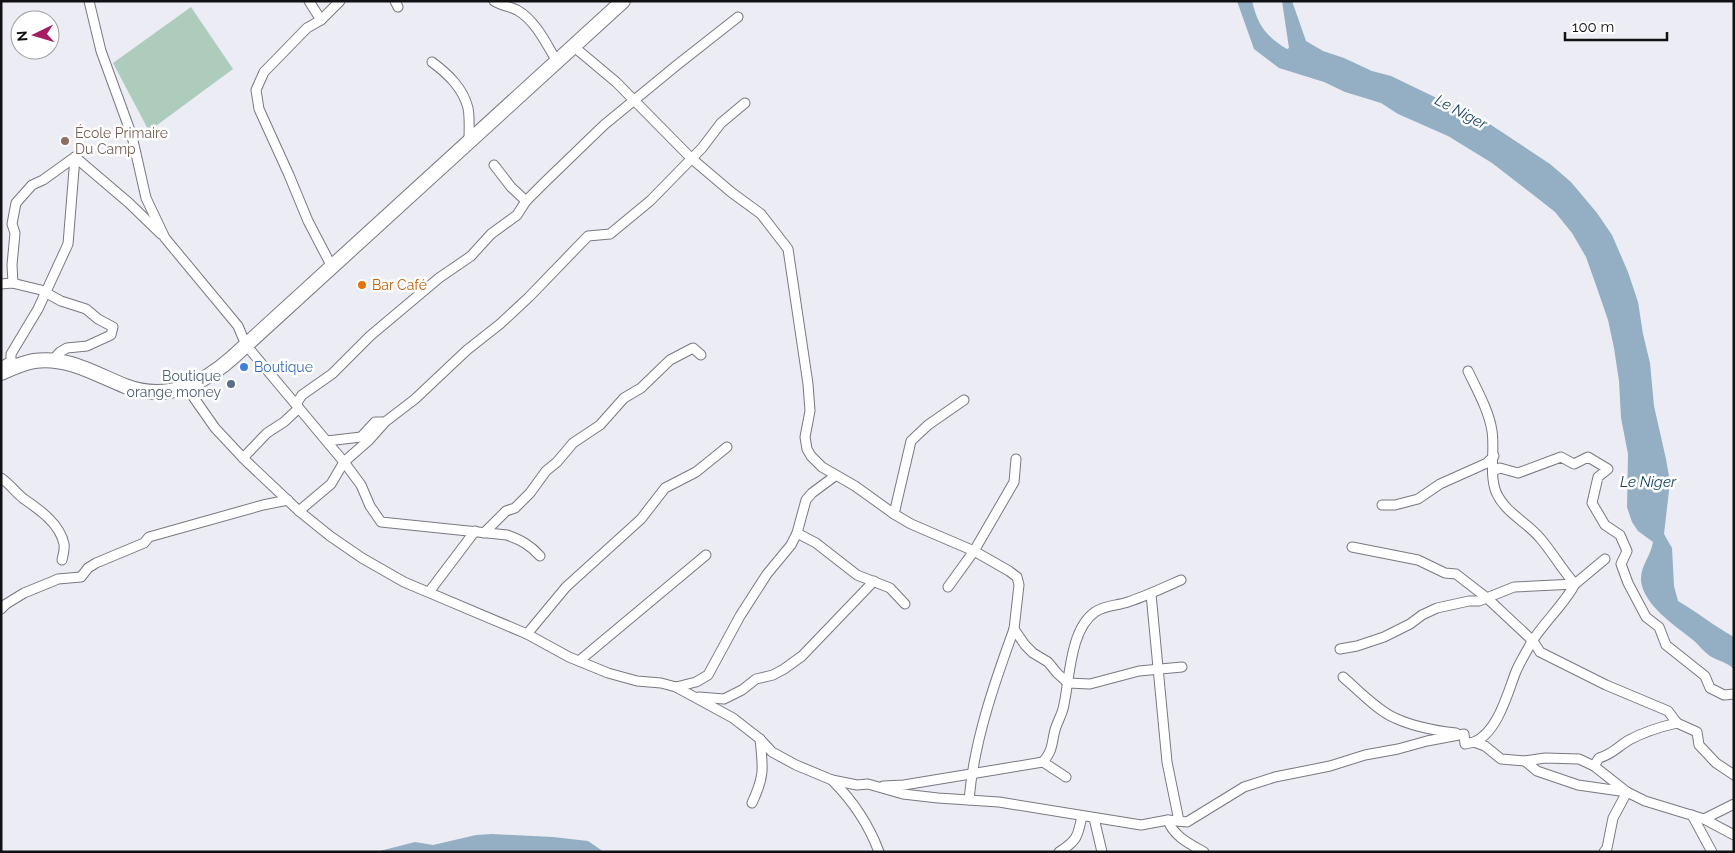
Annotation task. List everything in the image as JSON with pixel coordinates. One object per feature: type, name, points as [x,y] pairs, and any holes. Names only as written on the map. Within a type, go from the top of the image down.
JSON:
[{"type":"highway","points":[[1,373],[34,361],[52,361],[79,366],[126,387],[146,391],[174,390],[197,384],[221,368],[622,1]]},
{"type":"street","points":[[89,1],[101,51],[132,136],[146,198],[165,238]]},
{"type":"street","points":[[309,1],[321,20]]},
{"type":"street","points":[[332,267],[308,221],[259,109],[256,90],[264,72],[307,28],[321,20],[340,1]]},
{"type":"street","points":[[494,1],[503,6],[515,5],[536,28],[556,60]]},
{"type":"street","points":[[243,458],[266,434],[284,422],[297,406],[302,395],[332,374],[370,336],[439,278],[472,256],[491,234],[516,215],[544,183],[604,125],[738,18]]},
{"type":"street","points":[[573,46],[616,82],[691,158],[731,192],[761,214],[788,249],[808,384],[810,412],[804,437],[806,448],[811,456],[835,476],[855,486],[911,524],[974,551],[1009,570],[1017,577],[1019,585],[1014,628],[992,688],[971,774],[968,800]]},
{"type":"street","points":[[432,62],[449,75],[459,89],[468,108],[469,140]]},
{"type":"street","points":[[299,511],[331,484],[344,462],[369,440],[385,422],[415,399],[467,350],[500,324],[588,236],[610,234],[650,201],[702,148],[721,123],[745,103]]},
{"type":"street","points":[[75,157],[129,203],[165,238],[238,326],[246,345],[344,462],[361,486],[380,522],[507,535],[521,540],[532,547],[540,556]]},
{"type":"street","points":[[13,283],[15,234],[12,224],[16,203],[32,185],[43,180],[75,157]]},
{"type":"street","points":[[1,367],[11,361],[11,354],[29,325],[68,244],[75,157]]},
{"type":"street","points":[[494,165],[511,187],[526,202]]},
{"type":"street","points":[[1,284],[13,283],[86,309],[98,319],[113,327],[111,335],[86,346],[67,348],[60,352],[52,361]]},
{"type":"street","points":[[429,592],[479,532],[506,511],[515,508],[530,493],[546,471],[557,462],[573,443],[600,425],[624,398],[641,388],[670,360],[692,348],[701,354]]},
{"type":"street","points":[[1468,371],[1488,415],[1492,430],[1493,471],[1496,493],[1510,512],[1539,537],[1575,584]]},
{"type":"street","points":[[187,388],[215,428],[243,458],[299,511],[330,536],[362,558],[404,582],[527,634],[579,661],[608,673],[638,681],[661,683],[676,687],[733,718],[760,739],[772,752],[796,765],[832,780],[857,785],[904,785],[1043,762],[1052,751],[1055,731],[1063,710],[1071,656],[1086,621],[1094,612],[1107,606],[1126,603],[1181,580]]},
{"type":"street","points":[[894,514],[911,441],[928,425],[964,400]]},
{"type":"street","points":[[327,441],[361,437],[375,422],[385,422]]},
{"type":"street","points":[[527,634],[566,587],[641,519],[665,488],[696,472],[727,448]]},
{"type":"street","points":[[1382,505],[1396,505],[1418,498],[1440,484],[1487,463],[1494,456]]},
{"type":"street","points":[[1493,471],[1500,468],[1518,473],[1561,457],[1574,464],[1588,458],[1608,469],[1598,477],[1592,502],[1605,526],[1620,535],[1627,552],[1621,564],[1628,583],[1646,617],[1659,627],[1666,645],[1705,676],[1710,688],[1724,695],[1734,694]]},
{"type":"street","points":[[948,587],[974,551],[1014,482],[1016,459]]},
{"type":"street","points":[[676,687],[696,682],[708,675],[740,616],[767,574],[791,544],[797,532],[806,500],[812,493],[835,476]]},
{"type":"street","points":[[1,478],[23,498],[45,514],[60,533],[65,546],[62,560]]},
{"type":"street","points":[[1,610],[6,604],[24,593],[58,579],[81,577],[88,568],[96,563],[144,544],[149,537],[263,505],[288,500]]},
{"type":"street","points":[[797,532],[816,543],[857,576],[890,588],[905,604]]},
{"type":"street","points":[[1352,547],[1418,560],[1445,573],[1456,574],[1486,598],[1533,641],[1540,652],[1584,675],[1668,711],[1677,723],[1697,732],[1699,745],[1716,763],[1734,775]]},
{"type":"street","points":[[579,661],[706,555]]},
{"type":"street","points":[[1464,734],[1465,744],[1484,738],[1502,708],[1515,673],[1542,627],[1568,596],[1575,584],[1605,560]]},
{"type":"street","points":[[694,697],[724,699],[742,690],[756,679],[773,675],[784,669],[802,656],[874,581]]},
{"type":"street","points":[[1340,649],[1357,646],[1384,637],[1437,608],[1469,601],[1479,601],[1514,587],[1543,584],[1575,584]]},
{"type":"street","points":[[1151,594],[1167,762],[1179,821]]},
{"type":"street","points":[[1014,628],[1025,645],[1033,653],[1048,662],[1068,682],[1090,684],[1139,671],[1182,667]]},
{"type":"street","points":[[1343,677],[1394,718],[1440,731],[1464,734]]},
{"type":"street","points":[[1594,766],[1598,758],[1611,754],[1626,742],[1644,732],[1677,723]]},
{"type":"street","points":[[868,784],[903,794],[1000,802],[1141,825],[1168,820],[1187,822],[1244,787],[1275,777],[1330,766],[1365,755],[1398,750],[1427,740],[1464,734]]},
{"type":"street","points":[[752,803],[762,783],[763,768],[760,739]]},
{"type":"street","points":[[1474,742],[1485,746],[1501,759],[1525,761],[1545,758],[1578,759],[1594,766],[1627,792],[1645,800],[1704,819],[1734,835]]},
{"type":"street","points":[[1525,761],[1537,771],[1578,785],[1627,792]]},
{"type":"street","points":[[1043,762],[1066,777]]},
{"type":"street","points":[[832,780],[844,792],[864,821],[873,836],[879,852]]},
{"type":"street","points":[[1604,852],[1607,848],[1613,818],[1627,792]]},
{"type":"street","points":[[1704,819],[1734,804]]},
{"type":"street","points":[[1692,815],[1712,852]]},
{"type":"street","points":[[1058,852],[1072,844],[1078,836],[1082,816]]},
{"type":"street","points":[[1094,818],[1102,852]]},
{"type":"street","points":[[1168,820],[1171,828],[1187,842],[1204,852]]},
{"type":"green space","points":[[191,7],[233,69],[149,131],[113,63]]},
{"type":"water","name":"Le Niger","points":[[1237,1],[1252,1],[1264,30],[1287,49],[1289,48],[1282,1],[1292,1],[1306,41],[1323,51],[1372,71],[1391,76],[1447,103],[1473,113],[1550,164],[1571,182],[1597,213],[1612,235],[1628,272],[1638,302],[1650,363],[1654,406],[1670,482],[1664,534],[1672,548],[1674,586],[1678,601],[1734,637],[1734,669],[1710,656],[1670,622],[1654,607],[1643,590],[1641,576],[1653,542],[1638,531],[1632,522],[1627,507],[1628,454],[1621,418],[1619,381],[1614,348],[1608,320],[1586,257],[1572,233],[1555,212],[1536,197],[1492,163],[1448,136],[1398,114],[1381,103],[1279,68],[1254,49]]},
{"type":"water","points":[[492,834],[588,841],[604,852],[376,852],[415,842],[433,845],[476,835]]},
{"type":"place","name":"École Primaire Du Camp","points":[[65,141]]},
{"type":"place","name":"Bar Café","points":[[362,285]]},
{"type":"place","name":"Boutique","points":[[244,367]]},
{"type":"place","name":"Boutique orange money","points":[[231,384]]}]
